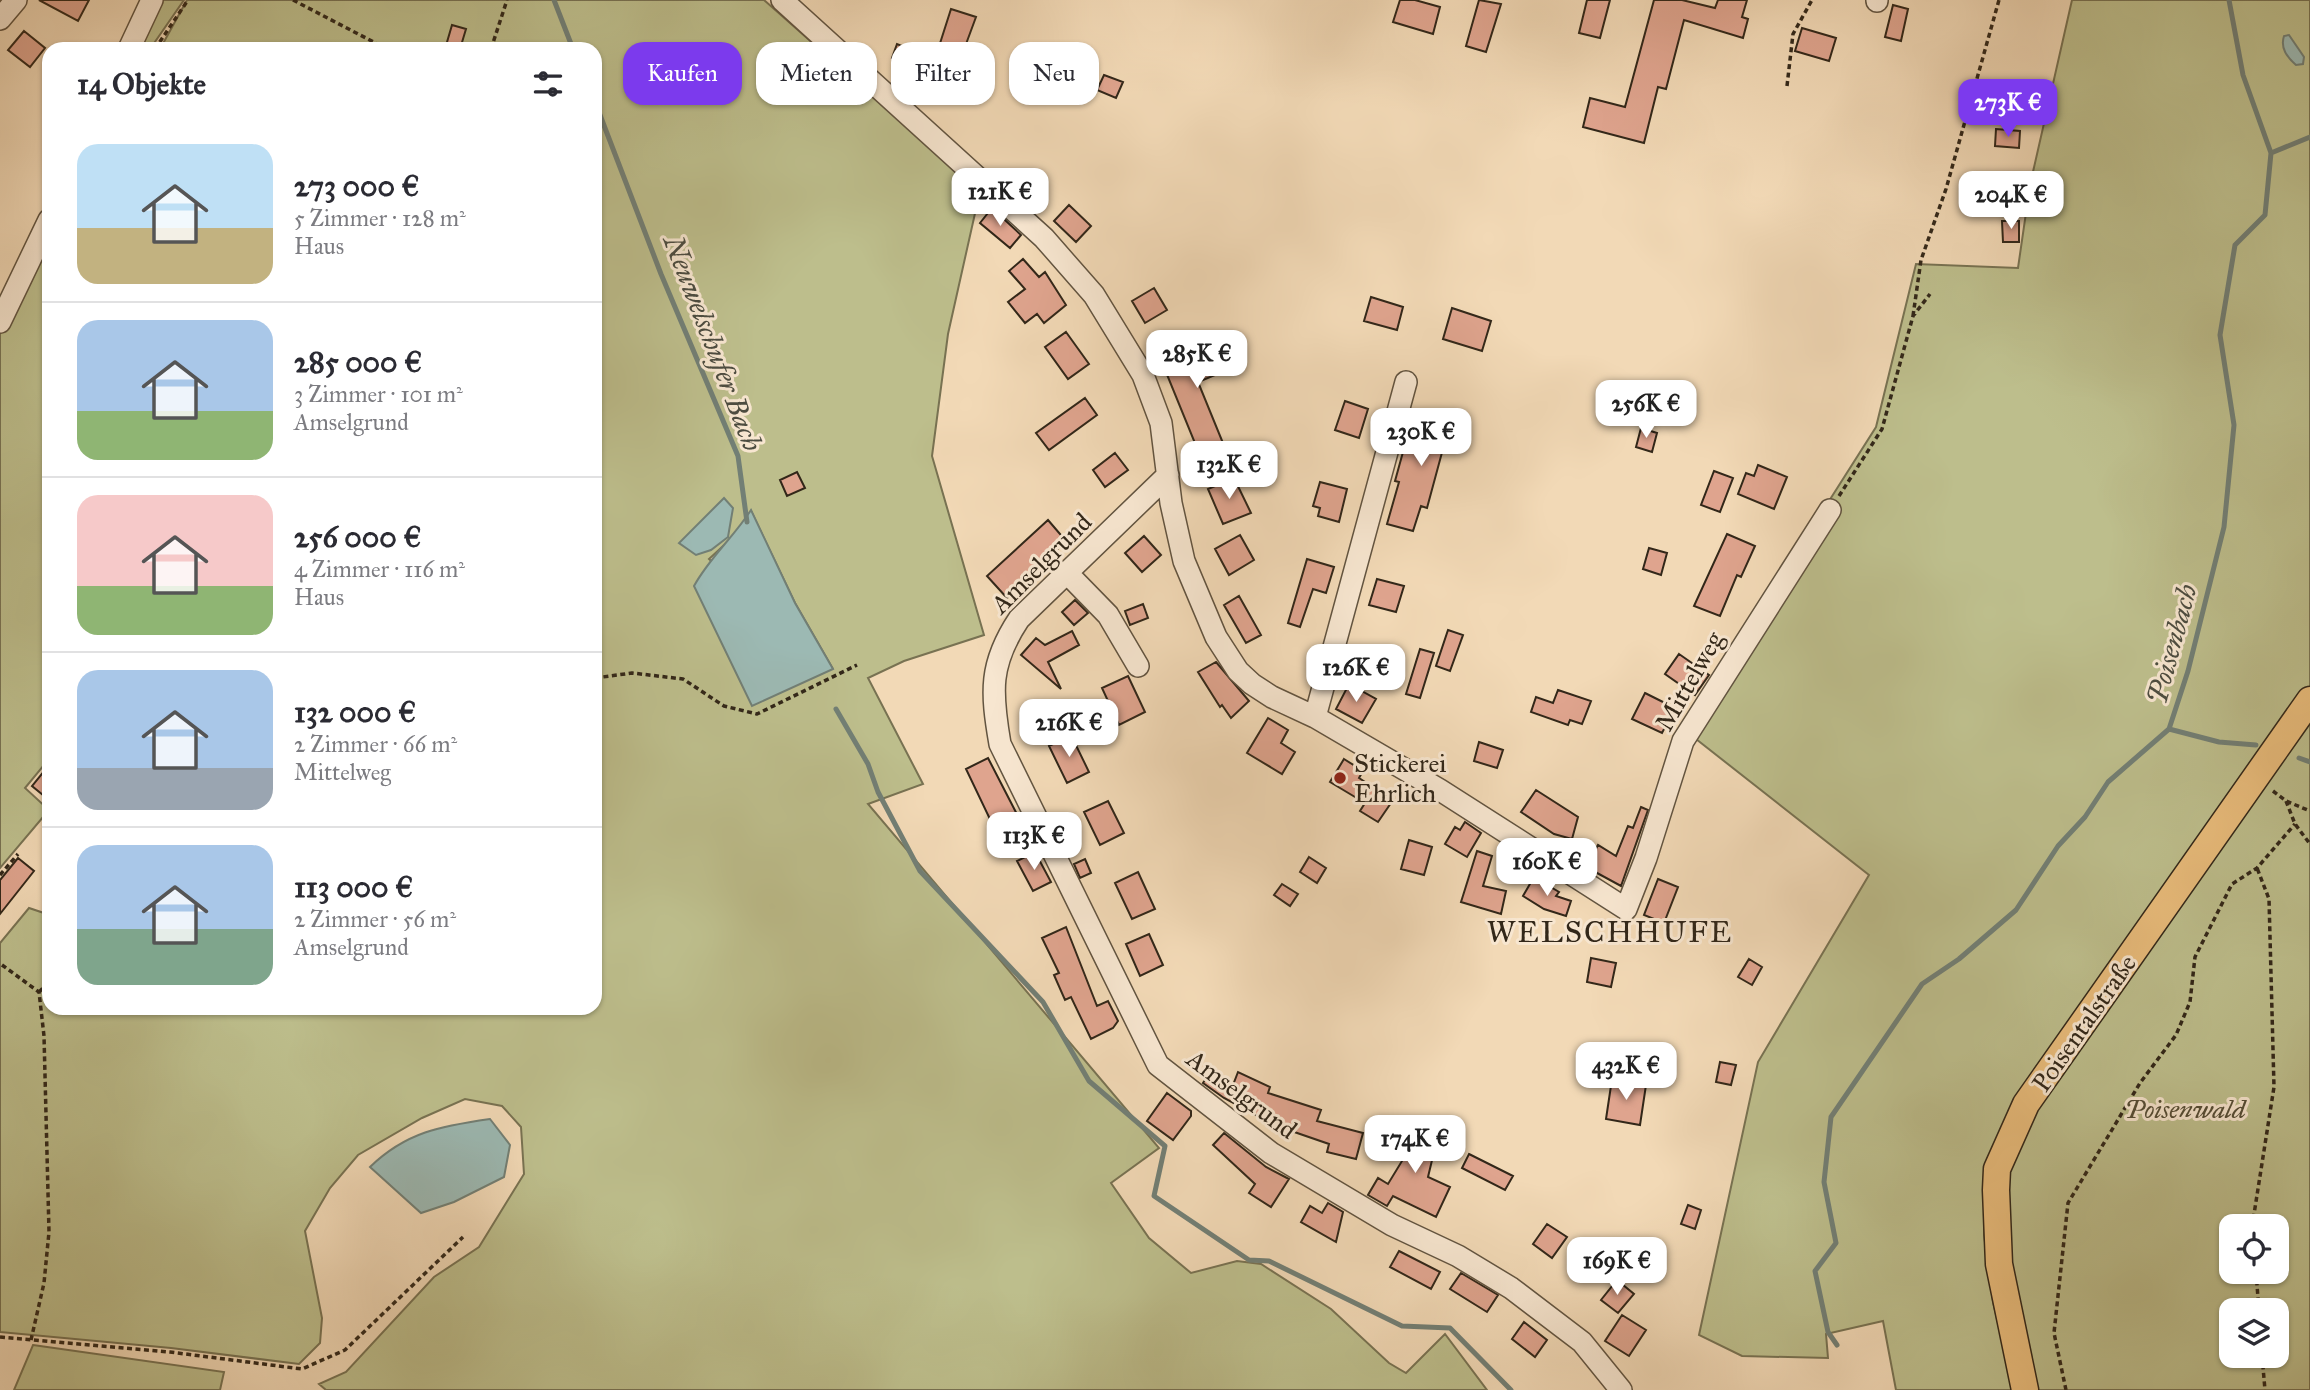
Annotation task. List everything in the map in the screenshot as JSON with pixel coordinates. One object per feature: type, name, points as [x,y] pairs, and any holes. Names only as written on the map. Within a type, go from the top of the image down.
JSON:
[{"type":"main road","name":"Poisentalstraße","points":[[2025,1390],[1999,1264],[1997,1169],[2013,1129],[2026,1104],[2310,700]]},
{"type":"street","points":[[0,19],[16,0]]},
{"type":"street","points":[[132,42],[152,0]]},
{"type":"street","points":[[782,0],[1044,237],[1094,295],[1143,375],[1161,423],[1168,475]]},
{"type":"street","points":[[0,322],[42,235]]},
{"type":"street","points":[[1315,718],[1406,382]]},
{"type":"street","name":"Amselgrund","points":[[1168,475],[1019,619],[1002,644],[994,673],[993,703],[1000,744],[1158,1065],[1271,1153],[1392,1225],[1458,1256],[1511,1287],[1582,1342],[1621,1390]]},
{"type":"street","name":"Mittelweg","points":[[1168,475],[1176,533],[1184,561],[1216,637],[1238,671],[1252,684],[1440,790],[1626,909],[1646,858],[1683,741],[1830,510]]},
{"type":"street","points":[[1067,573],[1108,615],[1139,666]]},
{"type":"path","points":[[160,42],[188,0]]},
{"type":"path","points":[[293,0],[374,42]]},
{"type":"path","points":[[493,42],[507,0]]},
{"type":"path","points":[[1787,86],[1793,34],[1812,0]]},
{"type":"path","points":[[1830,510],[1882,429],[1913,316],[1921,260],[1945,189],[1999,0]]},
{"type":"path","points":[[1913,316],[1930,295]]},
{"type":"path","points":[[602,677],[632,673],[683,679],[724,706],[757,714],[857,665]]},
{"type":"path","points":[[2310,811],[2286,801],[2295,824],[2310,844]]},
{"type":"path","points":[[2066,1390],[2054,1334],[2068,1203],[2140,1083],[2176,1035],[2190,1002],[2195,957],[2232,884],[2257,868],[2295,824]]},
{"type":"path","points":[[0,875],[18,853]]},
{"type":"path","points":[[2254,1214],[2274,1087],[2269,900],[2257,868]]},
{"type":"path","points":[[2,965],[39,992],[44,1036],[49,1232],[44,1283],[31,1340]]},
{"type":"path","points":[[39,992],[42,989]]},
{"type":"path","points":[[0,1337],[170,1352],[302,1369],[345,1350],[463,1237]]},
{"type":"path","points":[[2263,1368],[2265,1390]]},
{"type":"green space","points":[[146,0],[184,0],[155,42],[127,42]]},
{"type":"green space","points":[[187,0],[764,0],[811,42],[756,42],[756,105],[877,105],[877,100],[980,191],[948,334],[932,456],[984,635],[904,661],[868,678],[923,784],[868,804],[1159,1148],[1111,1183],[1149,1238],[1191,1273],[1237,1261],[1261,1264],[1331,1309],[1389,1363],[1406,1373],[1445,1334],[1487,1390],[326,1390],[319,1384],[346,1372],[434,1277],[479,1247],[524,1174],[521,1127],[502,1106],[465,1099],[422,1118],[358,1155],[330,1188],[305,1231],[322,1318],[320,1343],[299,1364],[171,1348],[0,1332],[0,943],[29,908],[42,912],[42,1015],[602,1015],[602,42],[164,42]],"holes":[[[751,511],[795,603],[833,669],[709,559],[734,536]]]},
{"type":"green space","points":[[2072,0],[2310,0],[2310,687],[1986,1168],[1984,1235],[1993,1302],[2014,1390],[1896,1390],[1883,1321],[1826,1334],[1828,1358],[1742,1356],[1699,1335],[1758,1062],[1869,875],[1696,739],[1829,501],[1876,427],[1916,264],[2018,268],[2030,185]]},
{"type":"green space","points":[[42,247],[42,767],[25,788],[42,804],[42,818],[0,868],[0,334]]},
{"type":"green space","name":"Poisenwald","points":[[2310,714],[2310,1390],[2036,1390],[2011,1270],[2008,1238],[2009,1177],[2022,1132],[2036,1105]]},
{"type":"green space","points":[[33,1345],[224,1372],[220,1390],[14,1390]]},
{"type":"water","points":[[2289,35],[2304,57],[2303,64],[2296,65],[2285,52],[2283,40],[2284,36]]},
{"type":"water","points":[[724,498],[733,508],[728,537],[711,550],[696,555],[679,543]]},
{"type":"water","points":[[751,510],[795,603],[833,669],[752,706],[694,586]]},
{"type":"water","points":[[490,1119],[510,1145],[504,1177],[454,1202],[421,1213],[370,1167],[383,1155],[411,1138],[440,1128]]},
{"type":"building","points":[[39,0],[89,0],[78,21]]},
{"type":"building","points":[[1400,0],[1415,0],[1440,7],[1433,34],[1393,22]]},
{"type":"building","points":[[1479,0],[1501,4],[1486,52],[1466,46]]},
{"type":"building","points":[[1587,0],[1610,0],[1600,38],[1579,33]]},
{"type":"building","points":[[1654,0],[1682,0],[1715,8],[1718,0],[1747,0],[1742,17],[1748,19],[1743,38],[1684,20],[1666,89],[1658,87],[1644,143],[1583,127],[1590,98],[1625,107]]},
{"type":"building","points":[[1893,5],[1908,9],[1901,41],[1885,37]]},
{"type":"building","points":[[951,9],[976,17],[967,42],[940,42]]},
{"type":"building","points":[[452,25],[466,29],[462,42],[447,42]]},
{"type":"building","points":[[1802,28],[1836,38],[1829,61],[1795,51]]},
{"type":"building","points":[[24,31],[42,46],[42,52],[30,67],[8,50]]},
{"type":"building","points":[[1104,75],[1123,82],[1116,98],[1099,91]]},
{"type":"building","points":[[1996,129],[2020,131],[2019,148],[1995,146]]},
{"type":"building","points":[[1069,205],[1091,226],[1076,242],[1054,221]]},
{"type":"building","points":[[992,208],[1021,235],[1010,248],[980,223]]},
{"type":"building","points":[[2002,221],[2019,221],[2019,242],[2003,242]]},
{"type":"building","points":[[1023,259],[1039,277],[1045,272],[1066,305],[1044,323],[1037,314],[1025,323],[1008,302],[1025,289],[1009,271]]},
{"type":"building","points":[[1154,288],[1167,310],[1145,323],[1132,301]]},
{"type":"building","points":[[1371,297],[1403,307],[1397,330],[1364,321]]},
{"type":"building","points":[[1452,308],[1491,321],[1482,351],[1443,339]]},
{"type":"building","points":[[1066,332],[1089,364],[1068,379],[1045,347]]},
{"type":"building","points":[[1221,341],[1232,368],[1198,382],[1225,448],[1201,458],[1159,355],[1189,342],[1193,353]]},
{"type":"building","points":[[1085,398],[1097,415],[1049,450],[1036,433]]},
{"type":"building","points":[[1345,401],[1368,409],[1359,438],[1335,430]]},
{"type":"building","points":[[1429,410],[1460,419],[1452,448],[1444,445],[1427,508],[1421,506],[1413,531],[1387,524],[1399,482],[1395,481],[1403,452],[1406,452],[1415,421],[1425,424]]},
{"type":"building","points":[[1641,428],[1657,433],[1652,452],[1636,447]]},
{"type":"building","points":[[1115,453],[1128,470],[1105,487],[1093,470]]},
{"type":"building","points":[[1758,465],[1787,477],[1774,509],[1738,494],[1746,473],[1754,476]]},
{"type":"building","points":[[1714,471],[1733,478],[1720,512],[1701,505]]},
{"type":"building","points":[[797,472],[805,488],[787,496],[780,480]]},
{"type":"building","points":[[1234,478],[1251,513],[1223,524],[1208,489]]},
{"type":"building","points":[[1320,482],[1347,489],[1339,522],[1318,516],[1320,508],[1313,506]]},
{"type":"building","points":[[1048,520],[1066,541],[1007,598],[987,576]]},
{"type":"building","points":[[1727,534],[1755,546],[1741,577],[1737,575],[1720,616],[1694,606]]},
{"type":"building","points":[[1240,535],[1254,560],[1229,575],[1215,549]]},
{"type":"building","points":[[1144,536],[1161,555],[1142,572],[1125,553]]},
{"type":"building","points":[[1649,548],[1667,553],[1661,575],[1643,569]]},
{"type":"building","points":[[1307,559],[1334,567],[1326,593],[1313,589],[1300,627],[1288,623]]},
{"type":"building","points":[[1377,579],[1404,586],[1396,612],[1369,605]]},
{"type":"building","points":[[1239,596],[1261,635],[1246,643],[1224,605]]},
{"type":"building","points":[[1075,600],[1088,613],[1074,625],[1062,612]]},
{"type":"building","points":[[1143,604],[1148,618],[1130,625],[1125,611]]},
{"type":"building","points":[[1448,630],[1463,635],[1450,671],[1436,666]]},
{"type":"building","points":[[1072,631],[1079,645],[1048,662],[1061,689],[1021,655],[1036,638],[1045,645]]},
{"type":"building","points":[[1420,649],[1434,653],[1420,698],[1406,694]]},
{"type":"building","points":[[1679,654],[1709,675],[1695,695],[1665,674]]},
{"type":"building","points":[[1216,662],[1249,701],[1231,718],[1222,705],[1220,707],[1198,672]]},
{"type":"building","points":[[1128,676],[1145,712],[1119,725],[1102,688]]},
{"type":"building","points":[[1349,684],[1376,699],[1362,723],[1336,709]]},
{"type":"building","points":[[1558,690],[1591,701],[1582,724],[1570,720],[1568,725],[1531,712],[1536,697],[1553,703]]},
{"type":"building","points":[[1645,693],[1675,708],[1662,733],[1632,719]]},
{"type":"building","points":[[1268,718],[1288,730],[1281,743],[1295,752],[1282,774],[1247,753]]},
{"type":"building","points":[[1071,735],[1089,772],[1067,783],[1049,746]]},
{"type":"building","points":[[1479,742],[1503,750],[1497,768],[1474,761]]},
{"type":"building","points":[[988,758],[1022,824],[998,836],[966,769]]},
{"type":"building","points":[[1344,759],[1363,771],[1359,778],[1393,800],[1378,822],[1360,811],[1365,803],[1330,782]]},
{"type":"building","points":[[42,774],[42,794],[32,786]]},
{"type":"building","points":[[1536,790],[1578,817],[1572,839],[1554,834],[1521,812]]},
{"type":"building","points":[[1108,801],[1124,833],[1100,845],[1084,812]]},
{"type":"building","points":[[1641,807],[1648,810],[1621,886],[1586,867],[1598,845],[1616,856],[1628,826],[1633,828]]},
{"type":"building","points":[[1465,822],[1481,833],[1467,857],[1445,844],[1455,827],[1460,830]]},
{"type":"building","points":[[1409,840],[1432,847],[1424,875],[1401,869]]},
{"type":"building","points":[[1477,851],[1492,856],[1483,886],[1506,891],[1501,914],[1461,902]]},
{"type":"building","points":[[1035,852],[1051,882],[1033,891],[1017,861]]},
{"type":"building","points":[[1309,857],[1326,868],[1317,883],[1300,872]]},
{"type":"building","points":[[18,858],[34,871],[0,914],[0,880]]},
{"type":"building","points":[[1085,859],[1091,873],[1080,878],[1074,864]]},
{"type":"building","points":[[1138,872],[1155,909],[1132,919],[1115,883]]},
{"type":"building","points":[[1534,877],[1559,892],[1556,896],[1571,901],[1566,916],[1544,909],[1523,896]]},
{"type":"building","points":[[1658,879],[1678,887],[1664,923],[1644,915]]},
{"type":"building","points":[[1282,884],[1298,894],[1290,906],[1274,895]]},
{"type":"building","points":[[1066,927],[1097,1006],[1108,1001],[1118,1021],[1113,1028],[1091,1039],[1071,997],[1065,1000],[1054,975],[1059,973],[1042,938]]},
{"type":"building","points":[[1149,934],[1163,965],[1140,976],[1126,944]]},
{"type":"building","points":[[1591,958],[1616,963],[1611,987],[1587,982]]},
{"type":"building","points":[[1749,959],[1762,967],[1752,985],[1738,977]]},
{"type":"building","points":[[1720,1062],[1736,1065],[1731,1085],[1716,1082]]},
{"type":"building","points":[[1211,1071],[1233,1085],[1238,1072],[1270,1087],[1268,1093],[1321,1110],[1317,1121],[1363,1133],[1356,1159],[1327,1152],[1329,1144],[1274,1125],[1224,1098],[1203,1083]]},
{"type":"building","points":[[1612,1079],[1646,1085],[1640,1125],[1606,1119]]},
{"type":"building","points":[[1167,1093],[1191,1111],[1191,1116],[1173,1140],[1147,1121]]},
{"type":"building","points":[[1409,1124],[1439,1131],[1428,1177],[1450,1187],[1436,1217],[1393,1196],[1387,1206],[1368,1195],[1378,1178],[1388,1184],[1413,1143],[1405,1141]]},
{"type":"building","points":[[1224,1133],[1266,1167],[1289,1179],[1271,1207],[1249,1193],[1255,1184],[1213,1145]]},
{"type":"building","points":[[1469,1154],[1513,1176],[1505,1190],[1462,1168]]},
{"type":"building","points":[[1328,1203],[1343,1212],[1336,1242],[1301,1222],[1310,1206],[1322,1213]]},
{"type":"building","points":[[1688,1205],[1701,1210],[1695,1229],[1681,1224]]},
{"type":"building","points":[[1547,1224],[1567,1237],[1552,1258],[1533,1244]]},
{"type":"building","points":[[1399,1251],[1440,1272],[1431,1289],[1390,1267]]},
{"type":"building","points":[[1461,1273],[1498,1295],[1487,1312],[1450,1289]]},
{"type":"building","points":[[1617,1280],[1634,1294],[1618,1313],[1601,1300]]},
{"type":"building","points":[[1622,1315],[1646,1330],[1629,1356],[1605,1341]]},
{"type":"building","points":[[1524,1322],[1547,1340],[1535,1357],[1512,1339]]},
{"type":"waterway","name":"Neuwelschufer Bach","points":[[554,0],[570,42]]},
{"type":"waterway","name":"Poisenbach","points":[[1837,1345],[1828,1332],[1815,1271],[1836,1243],[1824,1182],[1831,1117],[1922,984],[1959,959],[2016,910],[2058,846],[2085,817],[2108,782],[2169,729],[2188,671],[2224,527],[2234,425],[2220,335],[2235,245],[2265,215],[2271,153],[2243,75],[2229,0]]},
{"type":"waterway","name":"Neuwelschufer Bach","points":[[602,120],[661,274],[738,456],[747,522]]},
{"type":"waterway","points":[[2271,153],[2310,137]]},
{"type":"waterway","name":"Neuwelschufer Bach","points":[[836,709],[868,764],[878,792],[920,871],[1043,1002],[1089,1081],[1165,1146],[1154,1196],[1249,1260],[1269,1261],[1402,1326],[1450,1328],[1511,1390]]},
{"type":"waterway","points":[[2169,729],[2219,742],[2256,745]]},
{"type":"waterway","points":[[2299,758],[2310,762]]},
{"type":"place","name":"Stickerei Ehrlich","points":[[1340,778]]},
{"type":"district","name":"WELSCHHUFE","points":[[1610,932]]}]
